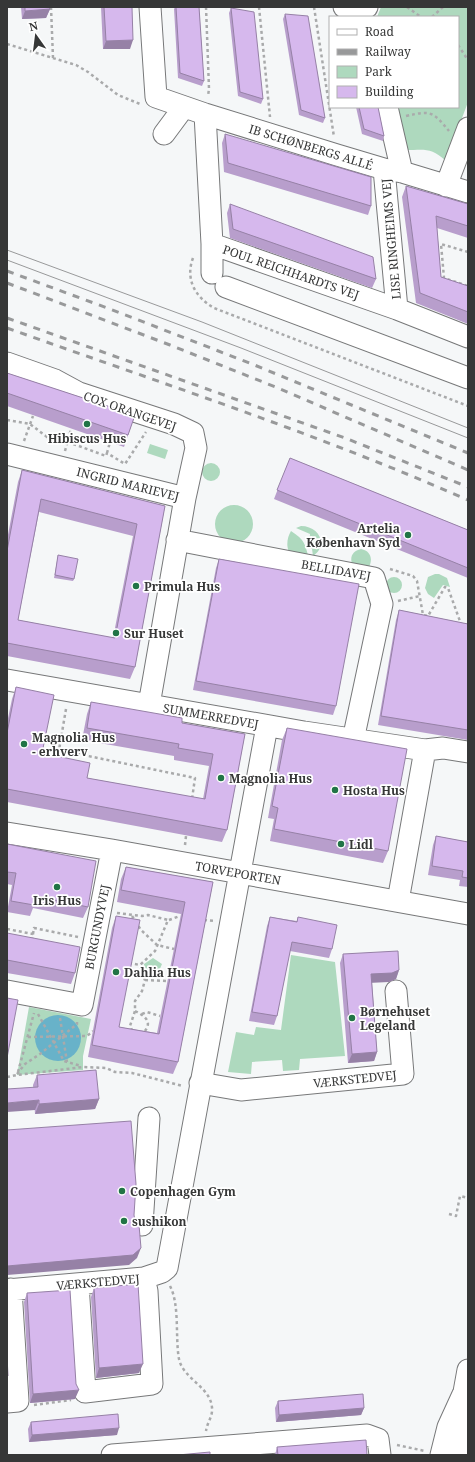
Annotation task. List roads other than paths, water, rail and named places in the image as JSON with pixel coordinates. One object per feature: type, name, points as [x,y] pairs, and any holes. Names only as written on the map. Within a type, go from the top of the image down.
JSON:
[{"type":"street","name":"IB SCHØNBERGS ALLÉ","points":[[150,7],[151,102],[184,107],[337,155],[468,192]]},
{"type":"street","points":[[164,134],[184,107]]},
{"type":"street","name":"POUL REICHHARDTS VEJ","points":[[205,114],[212,244],[397,309],[468,337]]},
{"type":"street","name":"LISE RINGHEIMS VEJ","points":[[389,114],[393,171],[397,309]]},
{"type":"street","points":[[446,186],[465,135]]},
{"type":"street","points":[[212,244],[219,280],[468,378]]},
{"type":"street","name":"COX ORANGEVEJ","points":[[7,363],[54,380],[79,393],[174,424],[192,433],[196,448],[185,498]]},
{"type":"street","name":"INGRID MARIEVEJ","points":[[7,454],[185,498],[149,705]]},
{"type":"street","name":"BELLIDAVEJ","points":[[177,540],[374,578],[382,604],[353,740]]},
{"type":"street","name":"SUMMERREDVEJ","points":[[7,680],[267,726],[241,874]]},
{"type":"street","points":[[267,726],[303,737],[353,740],[425,750],[443,748],[468,752]]},
{"type":"street","points":[[398,901],[425,750]]},
{"type":"street","name":"TORVEPORTEN","points":[[7,833],[112,850],[468,914]]},
{"type":"street","name":"BURGUNDYVEJ","points":[[7,991],[79,1014],[112,850]]},
{"type":"street","points":[[78,1284],[85,1392],[152,1384],[147,1291],[153,1275],[167,1268],[241,874]]},
{"type":"street","name":"VÆRKSTEDVEJ","points":[[200,1087],[241,1090],[403,1074],[396,991]]},
{"type":"street","points":[[142,1225],[149,1118]]},
{"type":"street","name":"VÆRKSTEDVEJ","points":[[9,1289],[78,1284],[153,1275]]},
{"type":"street","points":[[9,1289],[13,1401]]},
{"type":"street","points":[[462,1455],[466,1429],[466,1392],[468,1370]]},
{"type":"street","points":[[436,1454],[466,1392]]},
{"type":"street","points":[[112,1455],[221,1451],[367,1435],[378,1439],[379,1450]]},
{"type":"water","points":[[63,1015],[67,1016],[77,1025],[80,1029],[80,1047],[71,1057],[63,1061],[53,1061],[45,1057],[36,1047],[35,1033],[39,1025],[49,1016]]},
{"type":"tram line","points":[[7,250],[202,322],[468,428]]},
{"type":"tram line","points":[[7,260],[241,348],[468,438]]},
{"type":"railway","points":[[7,271],[252,364],[468,453]]},
{"type":"railway","points":[[7,283],[278,388],[468,470]]},
{"type":"railway","points":[[7,318],[345,438],[468,487]]},
{"type":"railway","points":[[7,328],[297,431],[468,500]]},
{"type":"place","name":"Hibiscus Hus","points":[[87,424]]},
{"type":"place","name":"Artelia København Syd","points":[[408,535]]},
{"type":"place","name":"Primula Hus","points":[[136,586]]},
{"type":"place","name":"Sur Huset","points":[[116,633]]},
{"type":"place","name":"Magnolia Hus - erhverv","points":[[24,744]]},
{"type":"place","name":"Magnolia Hus","points":[[221,778]]},
{"type":"place","name":"Hosta Hus","points":[[335,790]]},
{"type":"place","name":"Lidl","points":[[341,844]]},
{"type":"place","name":"Iris Hus","points":[[57,887]]},
{"type":"place","name":"Dahlia Hus","points":[[116,972]]},
{"type":"place","name":"Børnehuset Legeland","points":[[352,1018]]},
{"type":"place","name":"Copenhagen Gym","points":[[122,1191]]},
{"type":"place","name":"sushikon","points":[[124,1221]]}]
